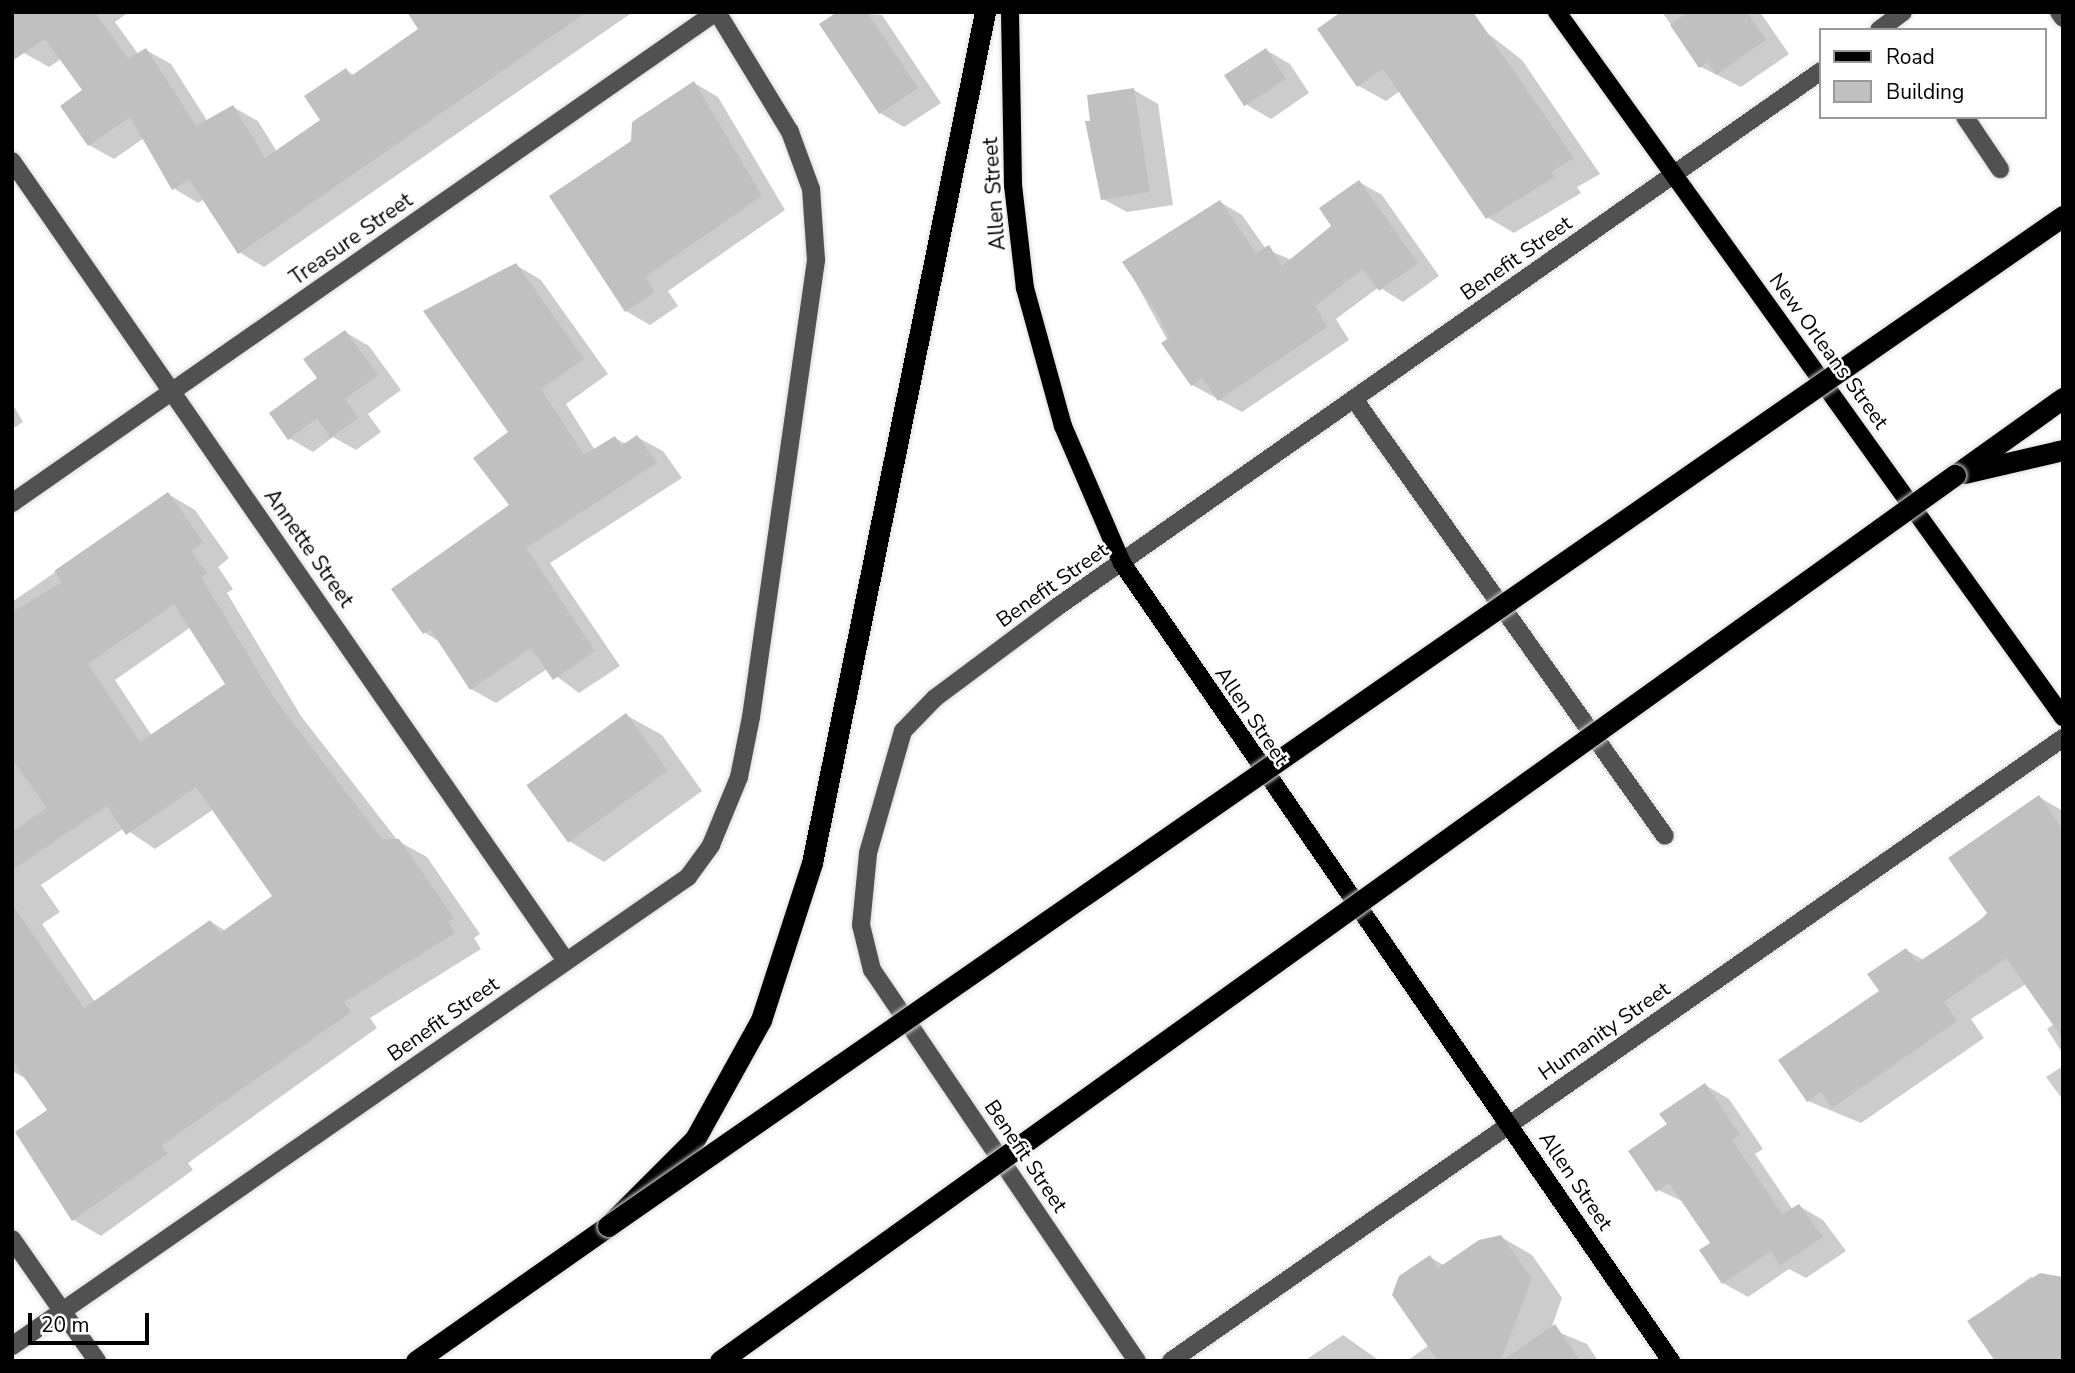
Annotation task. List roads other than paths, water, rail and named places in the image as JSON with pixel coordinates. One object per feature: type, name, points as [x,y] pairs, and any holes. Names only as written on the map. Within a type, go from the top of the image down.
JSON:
[{"type":"highway","points":[[608,1226],[695,1139],[761,1020],[812,863],[891,489],[985,12]]},
{"type":"highway","points":[[416,1361],[2063,216]]},
{"type":"highway","points":[[720,1361],[2063,398]]},
{"type":"highway","points":[[1955,475],[2063,450]]},
{"type":"main road","name":"Allen Street","points":[[1010,12],[1013,185],[1025,288],[1063,426],[1122,563],[1671,1361]]},
{"type":"main road","name":"New Orleans Street","points":[[1557,12],[2063,717]]},
{"type":"street","name":"Benefit Street","points":[[12,1346],[688,877],[711,845],[739,776],[816,260],[811,189],[790,132],[716,12]]},
{"type":"street","name":"Treasure Street","points":[[12,503],[716,12]]},
{"type":"street","points":[[2059,12],[2063,18]]},
{"type":"street","points":[[1884,28],[1902,20]]},
{"type":"street","name":"Benefit Street","points":[[1137,1361],[872,970],[861,925],[868,853],[903,732],[935,698],[1122,563],[1820,72]]},
{"type":"street","points":[[1966,119],[2000,169]]},
{"type":"street","name":"Annette Street","points":[[12,162],[566,961]]},
{"type":"street","points":[[1354,399],[1665,836]]},
{"type":"street","name":"Humanity Street","points":[[1171,1361],[2063,738]]},
{"type":"street","points":[[12,1240],[97,1361]]}]
